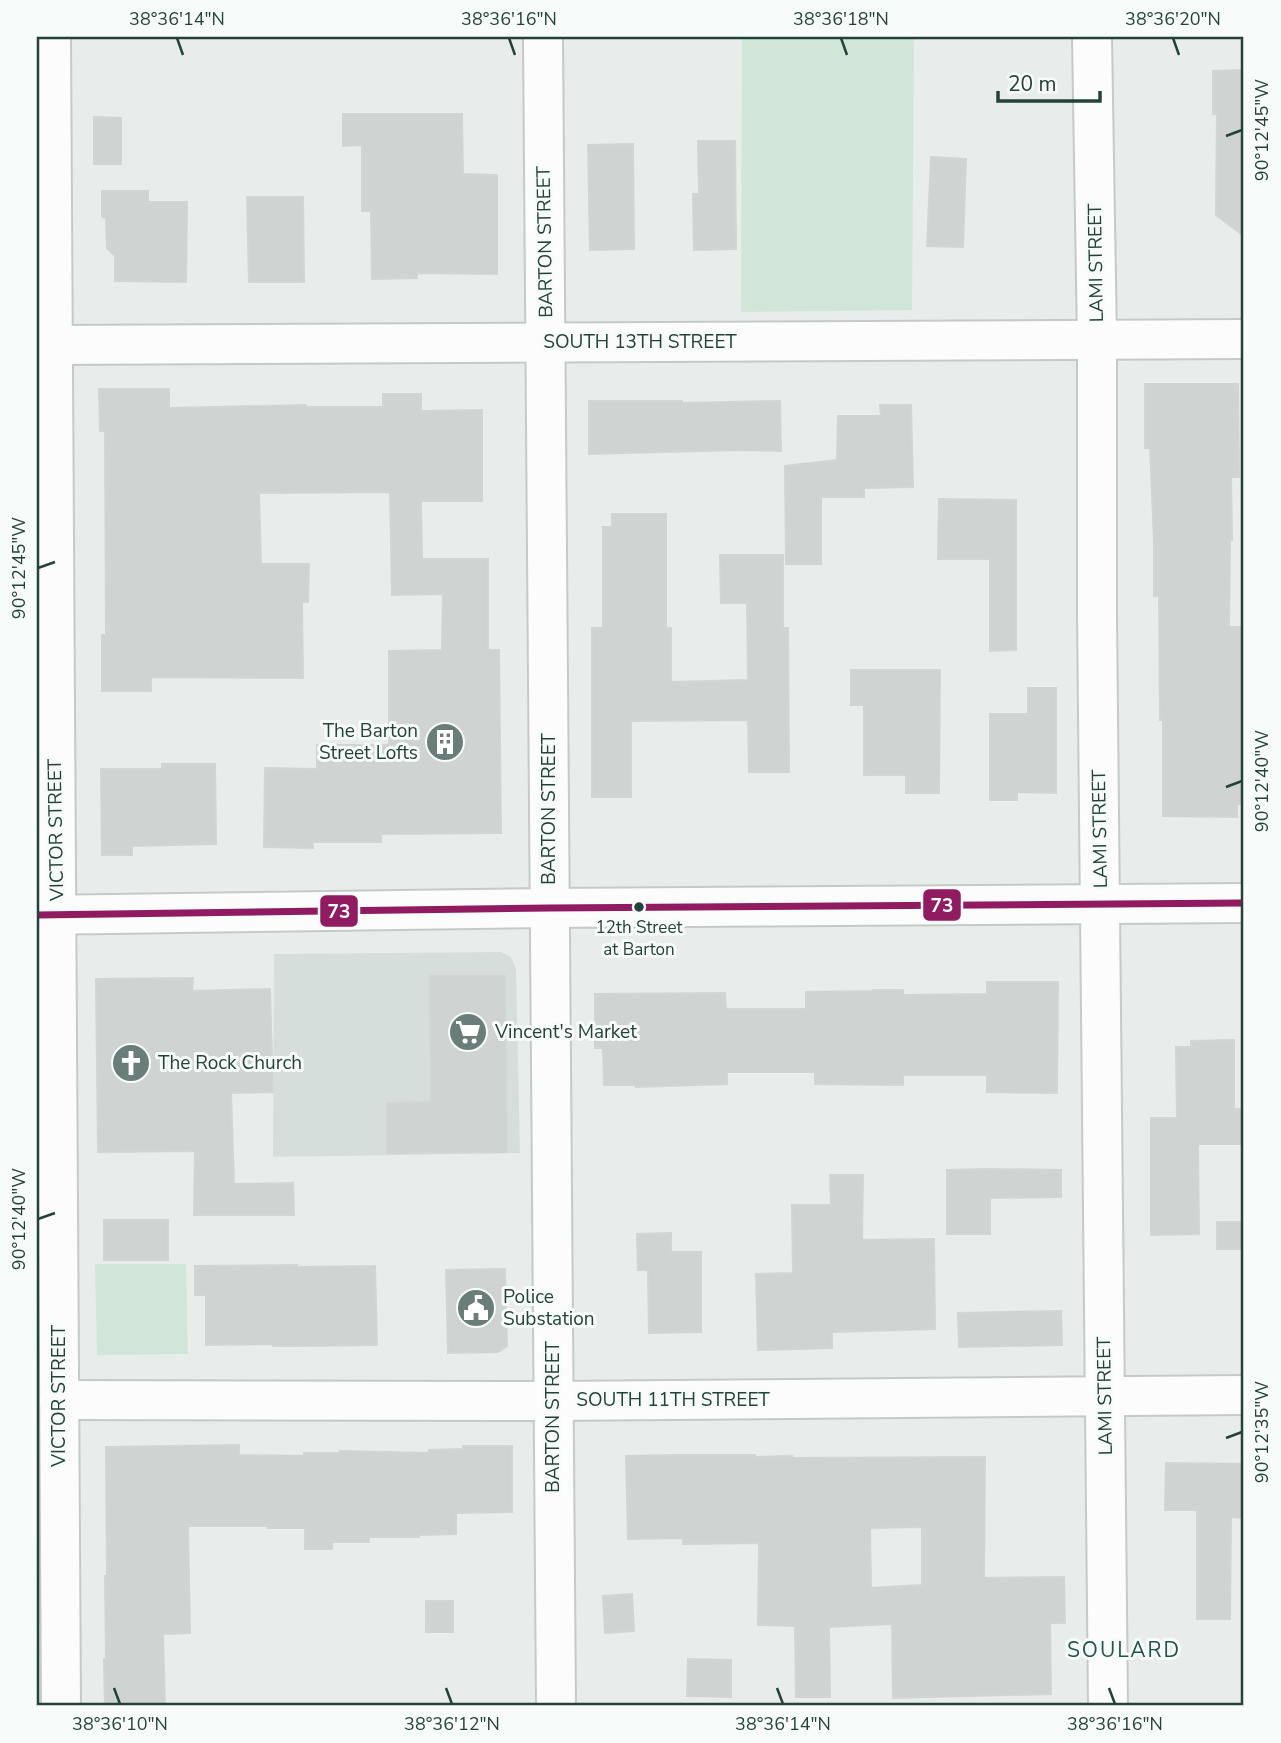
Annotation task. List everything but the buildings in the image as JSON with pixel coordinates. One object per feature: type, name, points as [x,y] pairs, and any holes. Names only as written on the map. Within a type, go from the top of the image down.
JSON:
[{"type":"street","name":"VICTOR STREET","points":[[51,37],[45,343],[47,915],[59,1399],[48,1474],[61,1706]]},
{"type":"street","name":"BARTON STREET","points":[[543,37],[556,1706]]},
{"type":"street","name":"LAMI STREET","points":[[1092,37],[1108,1706]]},
{"type":"street","name":"SOUTH 13TH STREET","points":[[45,343],[1244,339]]},
{"type":"street","points":[[47,915],[1244,903]]},
{"type":"street","name":"SOUTH 11TH STREET","points":[[59,1399],[553,1401],[1244,1395]]},
{"type":"shaded area","points":[[501,952],[511,957],[516,969],[520,1153],[273,1157],[274,954]]},
{"type":"green space","points":[[742,37],[914,39],[912,310],[741,312]]},
{"type":"green space","points":[[95,1264],[186,1264],[188,1354],[97,1355]]},
{"type":"transit line","name":"73","points":[[37,915],[1244,903]]},
{"type":"place","name":"The Barton Street Lofts","points":[[445,742]]},
{"type":"place","name":"12th Street at Barton","points":[[639,907]]},
{"type":"place","name":"Vincent's Market","points":[[468,1032]]},
{"type":"place","name":"The Rock Church","points":[[131,1063]]},
{"type":"place","name":"Police Substation","points":[[476,1308]]},
{"type":"district","name":"SOULARD","points":[[1124,1650]]}]
